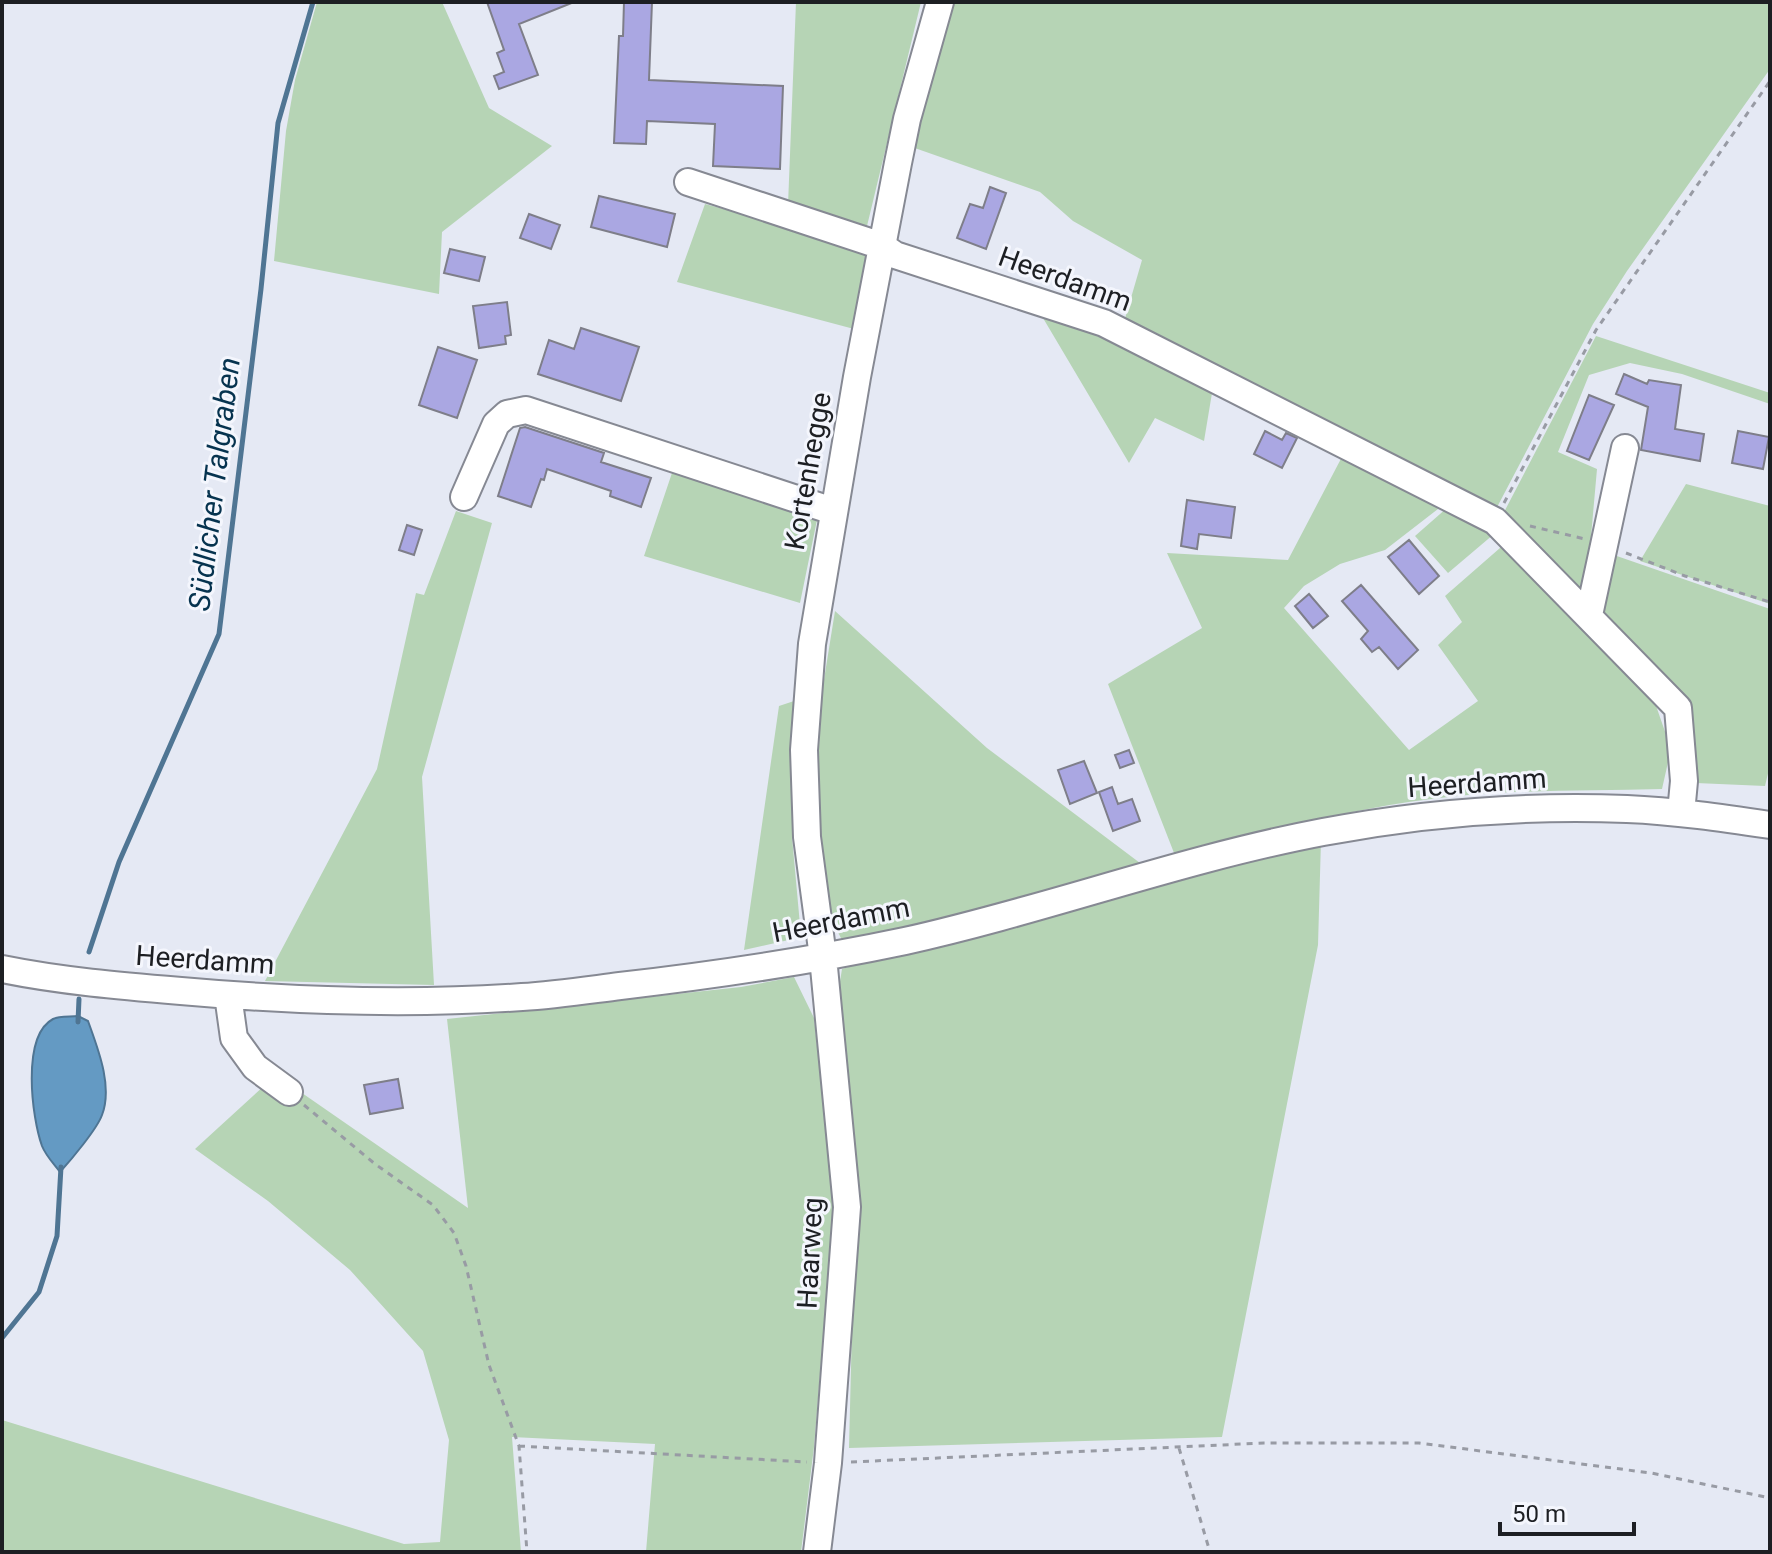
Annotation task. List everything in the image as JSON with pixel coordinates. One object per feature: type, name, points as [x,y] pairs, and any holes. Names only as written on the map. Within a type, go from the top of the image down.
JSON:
[{"type":"street","name":"Kortenhegge","points":[[823,957],[807,837],[804,750],[812,644],[833,511],[907,119],[940,2]]},
{"type":"street","name":"Heerdamm","points":[[688,182],[882,246],[895,255],[1104,323],[1495,521],[1678,708],[1684,781],[1681,813]]},
{"type":"street","points":[[464,497],[496,424],[507,414],[526,410],[833,511]]},
{"type":"street","points":[[1589,615],[1625,448]]},
{"type":"street","name":"Heerdamm","points":[[2,969],[125,986],[228,995],[369,1001],[526,997],[739,972],[909,940],[1323,832],[1434,816],[1515,809],[1627,809],[1770,825]]},
{"type":"street","name":"Haarweg","points":[[817,1552],[828,1463],[847,1207],[823,957]]},
{"type":"street","points":[[228,995],[234,1038],[255,1067],[289,1092]]},
{"type":"path","points":[[1770,81],[1596,330],[1495,521],[1542,528],[1604,544],[1685,576],[1770,602]]},
{"type":"path","points":[[289,1092],[375,1164],[433,1205],[454,1233],[466,1266],[489,1365],[519,1446],[527,1552]]},
{"type":"path","points":[[519,1446],[828,1463],[1264,1443],[1419,1443],[1651,1473],[1770,1498]]},
{"type":"path","points":[[1179,1448],[1210,1552]]},
{"type":"green space","points":[[317,2],[442,2],[489,108],[552,146],[442,232],[439,294],[274,261],[286,131],[295,80]]},
{"type":"green space","points":[[796,2],[921,2],[867,226],[788,205]]},
{"type":"green space","points":[[952,2],[1770,2],[1770,69],[1593,324],[1494,513],[1124,322],[1142,260],[1073,221],[1040,192],[909,146]]},
{"type":"green space","points":[[705,204],[856,244],[869,260],[854,329],[677,282]]},
{"type":"green space","points":[[1043,318],[1101,333],[1213,387],[1204,441],[1155,418],[1129,463]]},
{"type":"green space","points":[[1596,336],[1770,393],[1770,404],[1682,374],[1630,363],[1589,375],[1558,452],[1597,469],[1585,604],[1502,516]]},
{"type":"green space","points":[[1344,453],[1447,502],[1385,550],[1340,564],[1304,586],[1284,608],[1409,750],[1478,701],[1438,645],[1462,622],[1445,596],[1508,541],[1653,697],[1671,749],[1662,789],[1488,794],[1398,804],[1302,823],[1176,858],[1108,684],[1202,628],[1167,553],[1288,560]]},
{"type":"green space","points":[[674,467],[818,515],[800,603],[644,556]]},
{"type":"green space","points":[[1686,484],[1770,506],[1770,604],[1640,561]]},
{"type":"green space","points":[[1448,507],[1494,534],[1448,573],[1415,536]]},
{"type":"green space","points":[[456,511],[492,523],[422,777],[434,985],[265,981],[377,769],[416,593],[424,595]]},
{"type":"green space","points":[[1611,554],[1770,609],[1770,765],[1765,786],[1696,783],[1684,704],[1596,614]]},
{"type":"green space","points":[[835,611],[987,748],[1144,866],[903,930],[843,942],[827,911],[817,784],[822,692]]},
{"type":"green space","points":[[797,700],[792,837],[800,925],[793,939],[744,950],[779,706]]},
{"type":"green space","points":[[1321,840],[1318,945],[1222,1437],[849,1448],[855,1207],[837,1000],[842,969],[907,949]]},
{"type":"green space","points":[[794,977],[814,1018],[834,1203],[814,1447],[801,1552],[646,1552],[655,1444],[512,1437],[521,1552],[2,1552],[2,1420],[404,1544],[440,1542],[449,1440],[423,1351],[350,1270],[268,1201],[195,1149],[276,1075],[468,1208],[447,1019],[741,987]]},
{"type":"water","points":[[78,1016],[88,1021],[100,1055],[105,1080],[105,1104],[95,1128],[60,1172],[44,1150],[38,1133],[33,1098],[33,1059],[43,1028],[53,1019]]},
{"type":"building","points":[[487,2],[574,2],[519,24],[538,75],[499,89],[494,76],[504,72],[497,53],[504,50]]},
{"type":"building","points":[[624,2],[652,2],[649,80],[783,86],[780,169],[713,166],[715,124],[647,121],[646,144],[614,143],[619,36],[623,36]]},
{"type":"building","points":[[990,187],[1006,193],[986,249],[957,238],[970,204],[983,208]]},
{"type":"building","points":[[599,196],[675,214],[667,247],[591,227]]},
{"type":"building","points":[[529,214],[560,225],[551,249],[520,238]]},
{"type":"building","points":[[450,249],[485,257],[479,281],[444,273]]},
{"type":"building","points":[[507,302],[511,335],[505,336],[506,344],[479,348],[473,306]]},
{"type":"building","points":[[581,328],[639,347],[621,401],[538,374],[549,340],[574,349]]},
{"type":"building","points":[[438,347],[477,360],[457,418],[419,405]]},
{"type":"building","points":[[1624,374],[1647,384],[1649,380],[1681,385],[1675,429],[1704,434],[1700,461],[1641,450],[1648,407],[1616,394]]},
{"type":"building","points":[[1589,395],[1614,405],[1589,460],[1567,451]]},
{"type":"building","points":[[520,428],[604,453],[601,462],[651,478],[641,507],[610,496],[611,491],[547,469],[531,507],[498,496]]},
{"type":"building","points":[[1265,431],[1282,440],[1286,433],[1297,438],[1282,468],[1254,454]]},
{"type":"building","points":[[1738,431],[1769,437],[1763,469],[1732,463]]},
{"type":"building","points":[[1187,500],[1235,507],[1231,538],[1199,534],[1197,549],[1181,546]]},
{"type":"building","points":[[407,525],[422,530],[414,555],[399,550]]},
{"type":"building","points":[[1409,540],[1439,576],[1419,594],[1388,557]]},
{"type":"building","points":[[1361,585],[1418,650],[1398,669],[1379,647],[1372,652],[1361,639],[1368,631],[1342,601]]},
{"type":"building","points":[[1309,594],[1328,616],[1313,628],[1295,606]]},
{"type":"building","points":[[1129,750],[1134,763],[1120,768],[1115,755]]},
{"type":"building","points":[[1084,761],[1097,793],[1070,804],[1058,770]]},
{"type":"building","points":[[1112,787],[1118,804],[1132,799],[1140,821],[1113,831],[1099,792]]},
{"type":"building","points":[[398,1079],[403,1108],[370,1114],[364,1085]]},
{"type":"waterway","name":"Südlicher Talgraben","points":[[89,952],[119,862],[219,634],[278,123],[313,2]]},
{"type":"waterway","name":"Südlicher Talgraben","points":[[78,1022],[79,999]]},
{"type":"waterway","name":"Südlicher Talgraben","points":[[2,1338],[39,1292],[57,1236],[61,1167]]}]
